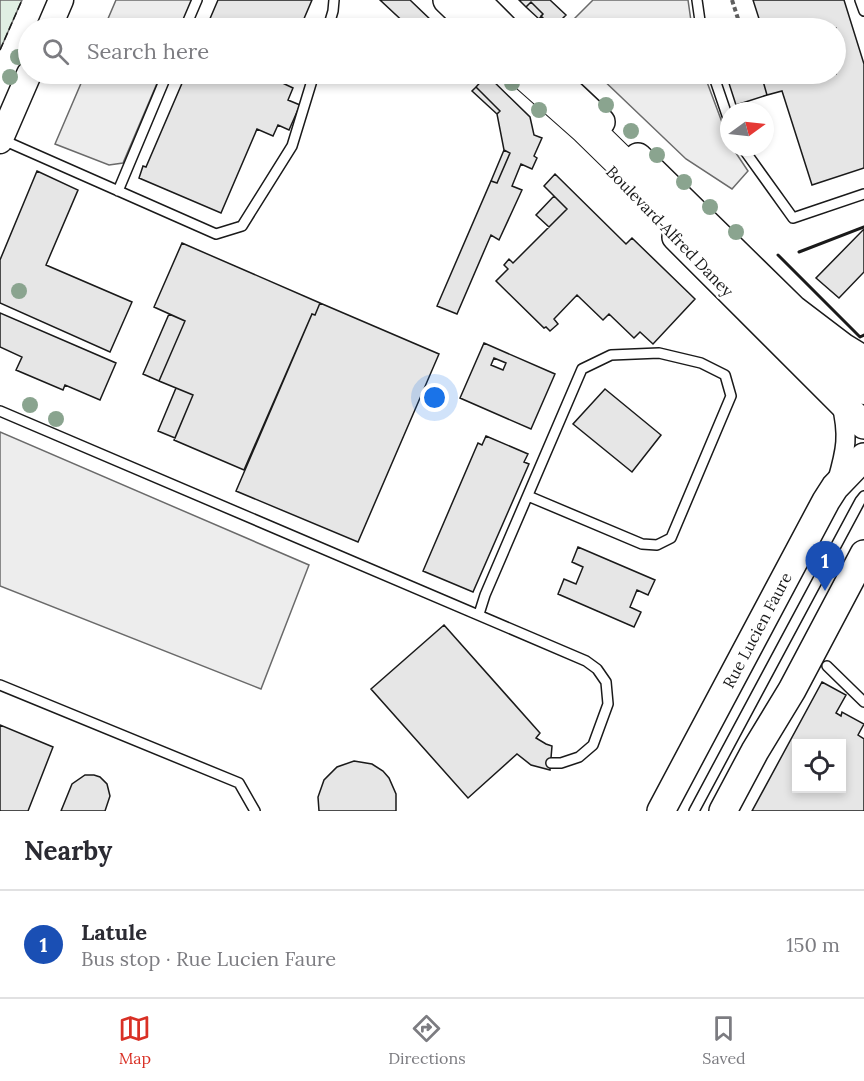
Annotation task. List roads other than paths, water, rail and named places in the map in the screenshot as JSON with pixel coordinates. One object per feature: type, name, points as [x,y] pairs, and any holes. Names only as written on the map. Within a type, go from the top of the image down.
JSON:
[{"type":"highway","points":[[535,84],[586,128],[810,347],[838,371],[853,396]]},
{"type":"main road","points":[[447,0],[466,18]]},
{"type":"main road","points":[[476,0],[494,18]]},
{"type":"main road","name":"Boulevard Alfred Daney","points":[[532,84],[577,135],[823,384],[853,396],[864,425]]},
{"type":"main road","name":"Boulevard Alfred Daney","points":[[560,84],[793,309],[864,360]]},
{"type":"main road","name":"Rue Lucien Faure","points":[[661,811],[835,487],[864,457]]},
{"type":"main road","points":[[723,811],[755,751],[792,690],[864,554]]},
{"type":"street","points":[[53,18],[61,0]]},
{"type":"street","points":[[1,140],[25,84]]},
{"type":"street","points":[[835,487],[843,461],[853,396]]},
{"type":"lane","points":[[189,18],[197,0]]},
{"type":"lane","points":[[331,18],[334,0]]},
{"type":"lane","points":[[697,0],[700,18]]},
{"type":"lane","points":[[860,0],[864,11]]},
{"type":"lane","points":[[118,191],[163,84]]},
{"type":"lane","points":[[1,140],[216,234],[242,226],[292,146],[311,84]]},
{"type":"lane","points":[[716,84],[722,102]]},
{"type":"lane","points":[[748,156],[793,218],[864,194]]},
{"type":"lane","points":[[479,614],[485,595],[582,369],[611,355],[659,353],[701,363],[725,375],[731,396],[671,538],[657,545],[642,544],[528,496]]},
{"type":"lane","points":[[0,411],[586,661],[597,669],[606,682],[608,704],[593,745],[579,757],[561,763],[551,763]]},
{"type":"lane","points":[[694,811],[864,496]]},
{"type":"lane","points":[[827,666],[864,702]]},
{"type":"lane","points":[[0,685],[239,783],[255,811]]},
{"type":"place","name":"Latule","points":[[825,591]]}]
